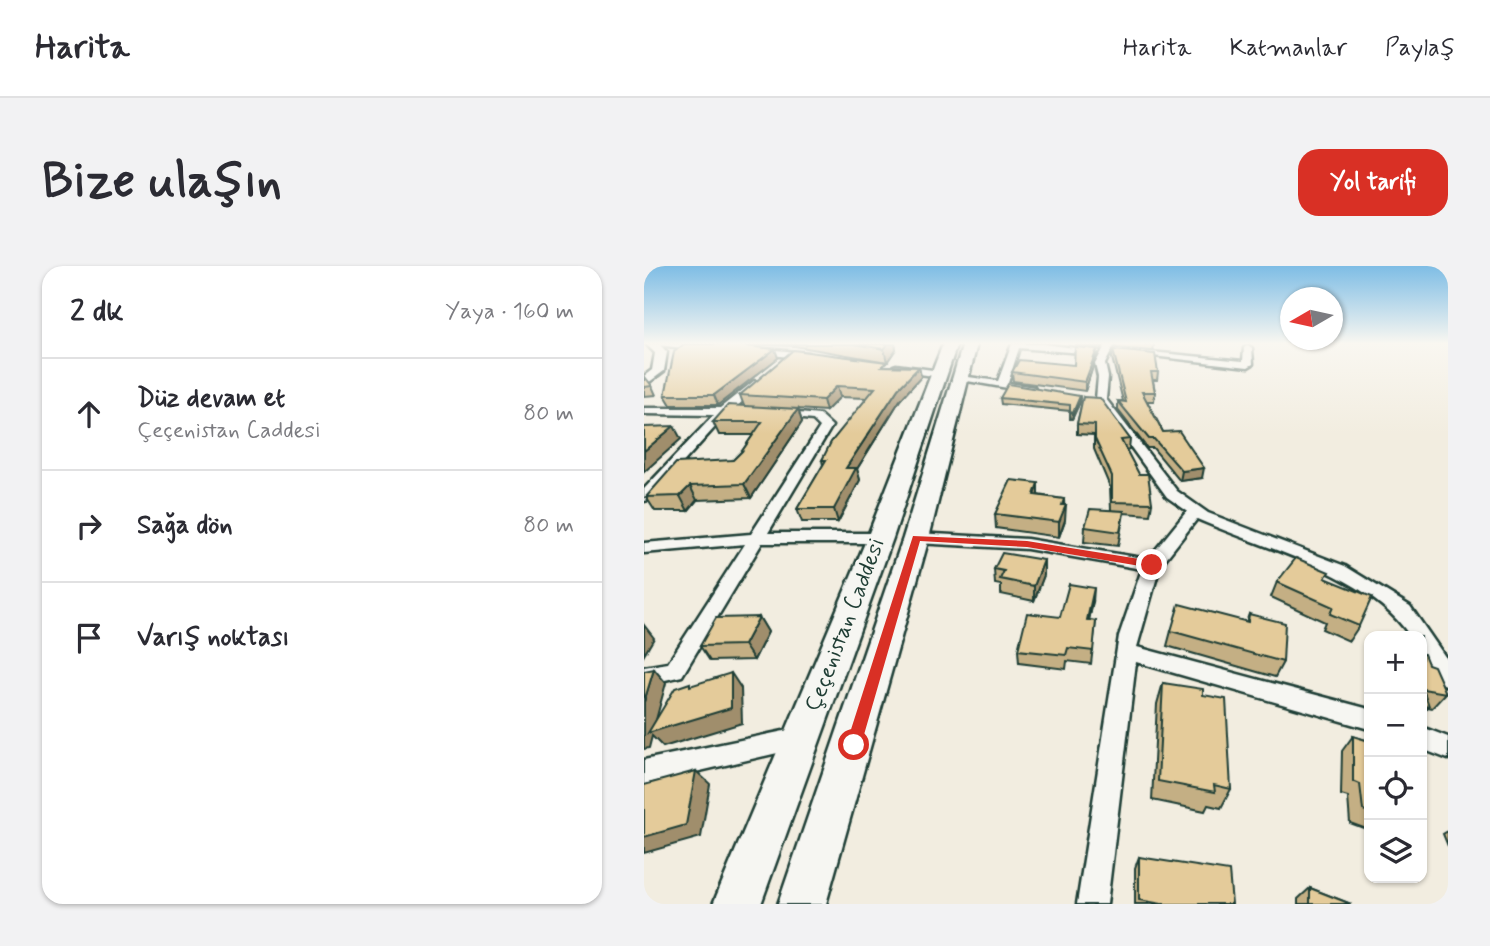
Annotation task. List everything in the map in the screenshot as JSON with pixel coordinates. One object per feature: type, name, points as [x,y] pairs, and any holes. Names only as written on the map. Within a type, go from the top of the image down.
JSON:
[{"type":"main road","name":"Çeçenistan Caddesi","points":[[802,904],[916,538],[950,374]]},
{"type":"main road","name":"Çeçenistan Caddesi","points":[[737,904],[880,538],[952,374]]},
{"type":"street","points":[[931,374],[1039,390]]},
{"type":"street","points":[[1002,385],[1006,374]]},
{"type":"street","points":[[1103,374],[1095,398],[1172,494],[1195,511],[1339,570],[1403,611],[1448,677]]},
{"type":"street","points":[[644,497],[724,411],[764,378]]},
{"type":"street","points":[[644,411],[724,411],[816,417],[826,426],[676,670],[644,676]]},
{"type":"street","points":[[1092,904],[1129,636],[1152,565],[1195,511]]},
{"type":"street","points":[[644,548],[759,538],[880,538]]},
{"type":"street","points":[[916,538],[1027,544],[1152,565]]},
{"type":"street","points":[[1127,652],[1364,718]]},
{"type":"street","points":[[644,772],[803,737]]},
{"type":"street","points":[[1427,740],[1448,748]]},
{"type":"building","points":[[669,374],[742,374],[714,395],[665,395]]},
{"type":"building","points":[[765,374],[913,374],[898,389],[846,468],[856,468],[834,509],[797,509],[826,460],[822,460],[831,442],[875,388],[837,386],[823,400],[740,395]]},
{"type":"building","points":[[1025,374],[1088,374],[1085,382]]},
{"type":"building","points":[[1119,374],[1151,374],[1155,392],[1142,392],[1163,432],[1179,431],[1204,468],[1182,471],[1154,439],[1149,439],[1118,401],[1126,402]]},
{"type":"building","points":[[645,377],[652,386],[644,387]]},
{"type":"building","points":[[1008,384],[1080,396],[1073,413],[1070,412],[1070,405],[1000,398]]},
{"type":"building","points":[[1083,397],[1100,398],[1130,439],[1121,440],[1139,474],[1148,474],[1152,503],[1112,502],[1112,476],[1095,439],[1095,425],[1077,424]]},
{"type":"building","points":[[728,405],[798,409],[744,484],[690,486],[680,496],[646,497],[676,463],[733,460],[742,451],[762,422],[713,422]]},
{"type":"building","points":[[674,426],[644,451],[644,427]]},
{"type":"building","points":[[1011,480],[1038,483],[1034,495],[1064,499],[1062,505],[1066,505],[1059,522],[995,514]]},
{"type":"building","points":[[1090,509],[1124,511],[1120,532],[1085,527]]},
{"type":"building","points":[[1002,553],[1044,560],[1034,586],[1000,579],[1004,571],[994,569]]},
{"type":"building","points":[[1296,558],[1329,572],[1325,578],[1372,597],[1359,626],[1330,614],[1333,607],[1277,582]]},
{"type":"building","points":[[1069,584],[1094,588],[1087,620],[1096,621],[1093,651],[1068,648],[1066,655],[1018,650],[1027,613],[1060,617]]},
{"type":"building","points":[[1179,604],[1248,622],[1249,614],[1285,623],[1283,662],[1171,631]]},
{"type":"building","points":[[759,617],[744,645],[700,646],[716,618]]},
{"type":"building","points":[[1427,662],[1434,666],[1446,693],[1427,690]]},
{"type":"building","points":[[654,669],[644,702],[644,671]]},
{"type":"building","points":[[731,673],[731,708],[648,733],[675,688]]},
{"type":"building","points":[[1163,683],[1203,689],[1203,695],[1226,699],[1231,789],[1214,785],[1215,792],[1158,781]]},
{"type":"building","points":[[1353,736],[1364,739],[1364,810],[1360,784],[1353,781]]},
{"type":"building","points":[[696,771],[686,825],[644,837],[644,785]]},
{"type":"building","points":[[1139,857],[1229,871],[1232,904],[1162,904],[1139,900]]},
{"type":"building","points":[[1310,888],[1351,904],[1310,904]]},
{"type":"route","points":[[854,745],[916,538],[1027,544],[1152,565]]}]
